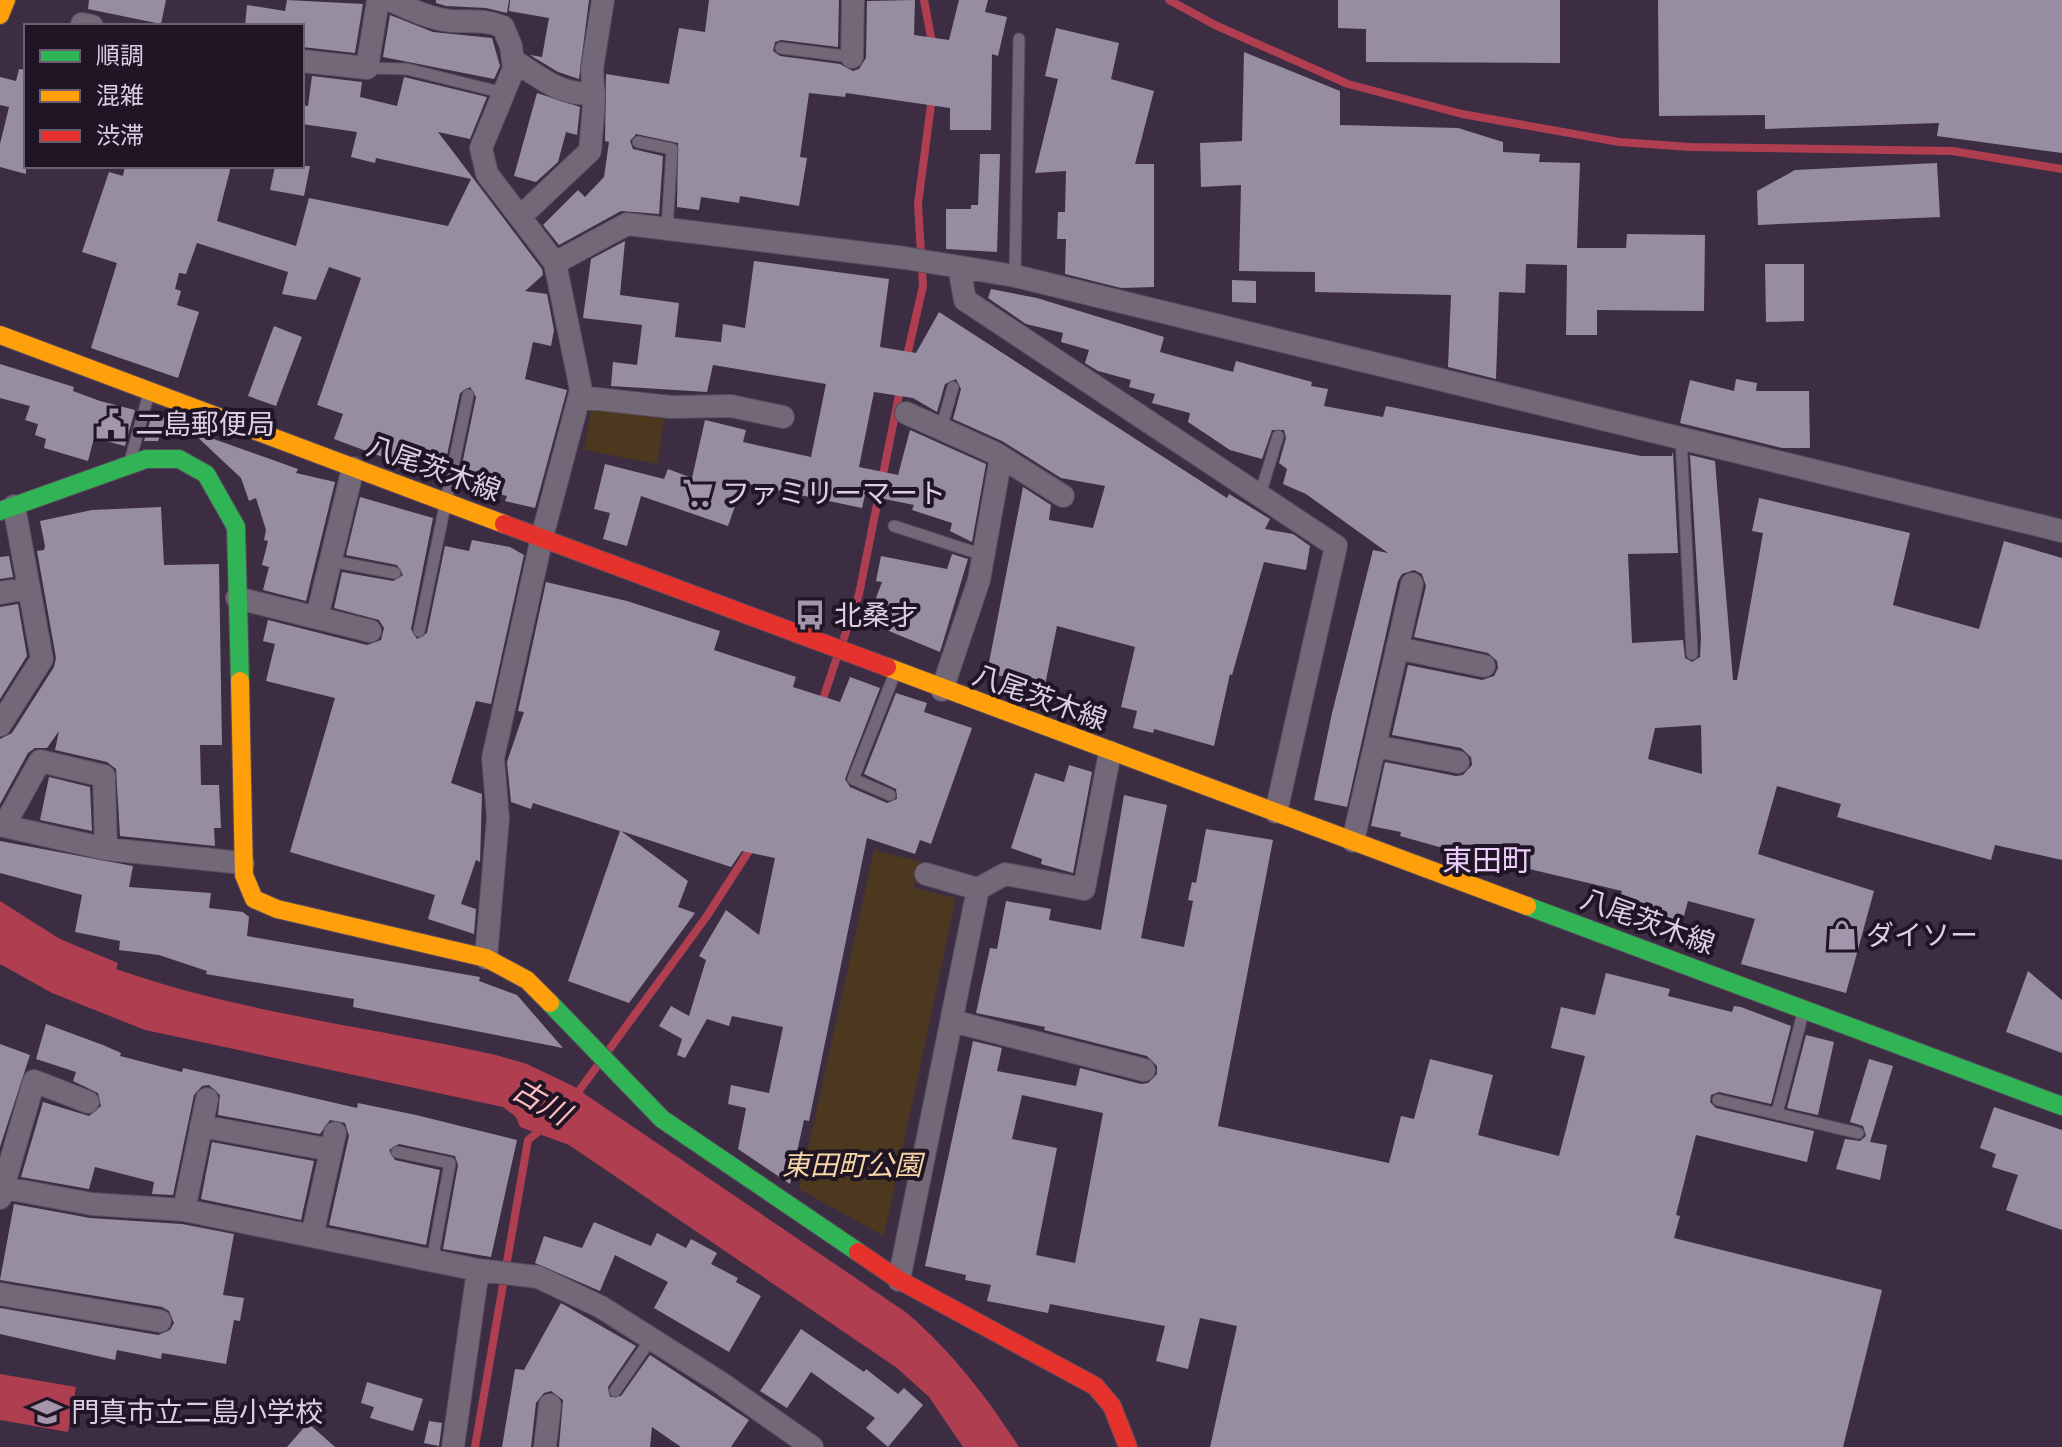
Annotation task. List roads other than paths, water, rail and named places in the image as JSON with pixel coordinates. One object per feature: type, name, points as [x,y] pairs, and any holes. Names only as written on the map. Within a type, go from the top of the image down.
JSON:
[{"type":"main road","points":[[0,15],[6,0]]},
{"type":"main road","name":"八尾茨木線","points":[[0,335],[542,537],[822,646],[2062,1106]]},
{"type":"main road","points":[[7,509],[146,459],[179,459],[206,474],[236,527],[243,863],[244,875],[254,899],[277,909],[486,958],[527,980],[662,1119],[899,1280],[1095,1386],[1112,1406],[1128,1447]]},
{"type":"street","points":[[304,61],[367,68],[378,0]]},
{"type":"street","points":[[390,0],[425,15],[453,21],[486,19],[503,27],[514,68],[481,148],[487,174],[555,263],[579,397],[542,537],[493,758],[498,818],[486,958]]},
{"type":"street","points":[[520,217],[590,151],[594,93],[592,69],[603,0]]},
{"type":"street","points":[[852,57],[853,0]]},
{"type":"street","points":[[513,60],[556,88],[577,95],[594,93]]},
{"type":"street","points":[[555,263],[627,224],[1015,276],[2062,531]]},
{"type":"street","points":[[959,267],[965,300],[1336,546],[1276,812]]},
{"type":"street","points":[[579,397],[671,407],[731,406],[783,417]]},
{"type":"street","points":[[906,413],[1001,457],[1063,496]]},
{"type":"street","points":[[942,690],[979,580],[1001,457]]},
{"type":"street","points":[[317,617],[353,468]]},
{"type":"street","points":[[0,725],[42,659],[29,588],[7,509]]},
{"type":"street","points":[[1353,841],[1412,584]]},
{"type":"street","points":[[0,593],[29,588]]},
{"type":"street","points":[[237,598],[370,631]]},
{"type":"street","points":[[1397,648],[1484,666]]},
{"type":"street","points":[[1375,746],[1458,762]]},
{"type":"street","points":[[926,874],[978,889],[1005,874],[1084,889],[1110,752]]},
{"type":"street","points":[[106,849],[104,776],[40,761],[4,826],[106,849],[243,863]]},
{"type":"street","points":[[899,1280],[978,889]]},
{"type":"street","points":[[952,1021],[1144,1070]]},
{"type":"street","points":[[88,1102],[34,1081],[1,1191],[92,1204],[184,1210],[432,1261],[538,1277],[601,1307],[812,1447]]},
{"type":"street","points":[[184,1210],[207,1099]]},
{"type":"street","points":[[201,1126],[333,1142],[312,1236]]},
{"type":"street","points":[[453,1447],[486,1271]]},
{"type":"street","points":[[0,1294],[160,1321]]},
{"type":"street","points":[[545,1447],[550,1405]]},
{"type":"lane","points":[[1015,276],[1019,39]]},
{"type":"lane","points":[[781,48],[852,57]]},
{"type":"lane","points":[[367,68],[407,69],[504,93]]},
{"type":"lane","points":[[638,142],[672,149],[667,229]]},
{"type":"lane","points":[[941,429],[953,387]]},
{"type":"lane","points":[[129,466],[149,392]]},
{"type":"lane","points":[[419,631],[468,395]]},
{"type":"lane","points":[[1260,495],[1278,436]]},
{"type":"lane","points":[[1681,438],[1692,654]]},
{"type":"lane","points":[[894,526],[983,555]]},
{"type":"lane","points":[[331,561],[395,573]]},
{"type":"lane","points":[[890,795],[853,779],[895,673]]},
{"type":"lane","points":[[1777,1113],[1804,1010]]},
{"type":"lane","points":[[1718,1100],[1858,1133]]},
{"type":"lane","points":[[397,1152],[450,1163],[432,1261]]},
{"type":"lane","points":[[615,1391],[651,1339]]},
{"type":"water","name":"古川","points":[[0,901],[60,939],[118,963],[116,969],[162,984],[257,1008],[496,1055],[527,1064],[573,1086],[907,1313],[968,1376],[1019,1447],[963,1447],[929,1397],[897,1368],[569,1145],[520,1127],[516,1117],[503,1107],[145,1030],[52,993],[0,964]]},
{"type":"water","points":[[0,1374],[76,1387],[68,1432],[0,1420]]},
{"type":"waterway","points":[[924,0],[933,48]]},
{"type":"waterway","points":[[1169,0],[1215,25],[1348,84],[1462,114],[1619,142],[1690,147],[1952,151],[2062,169]]},
{"type":"waterway","points":[[906,360],[923,286],[918,204],[932,97]]},
{"type":"waterway","points":[[843,641],[859,594],[901,385]]},
{"type":"waterway","points":[[821,705],[837,657]]},
{"type":"waterway","name":"古川","points":[[573,1099],[707,916],[752,846]]},
{"type":"waterway","name":"古川","points":[[475,1447],[528,1140],[543,1128]]},
{"type":"place","name":"二島郵便局","points":[[111,424]]},
{"type":"place","name":"ファミリーマート","points":[[698,493]]},
{"type":"place","name":"北桑才","points":[[810,615]]},
{"type":"place","name":"ダイソー","points":[[1842,935]]},
{"type":"place","name":"門真市立二島小学校","points":[[47,1412]]},
{"type":"district","name":"東田町","points":[[1487,861]]},
{"type":"park label","name":"東田町公園","points":[[852,1165]]}]
